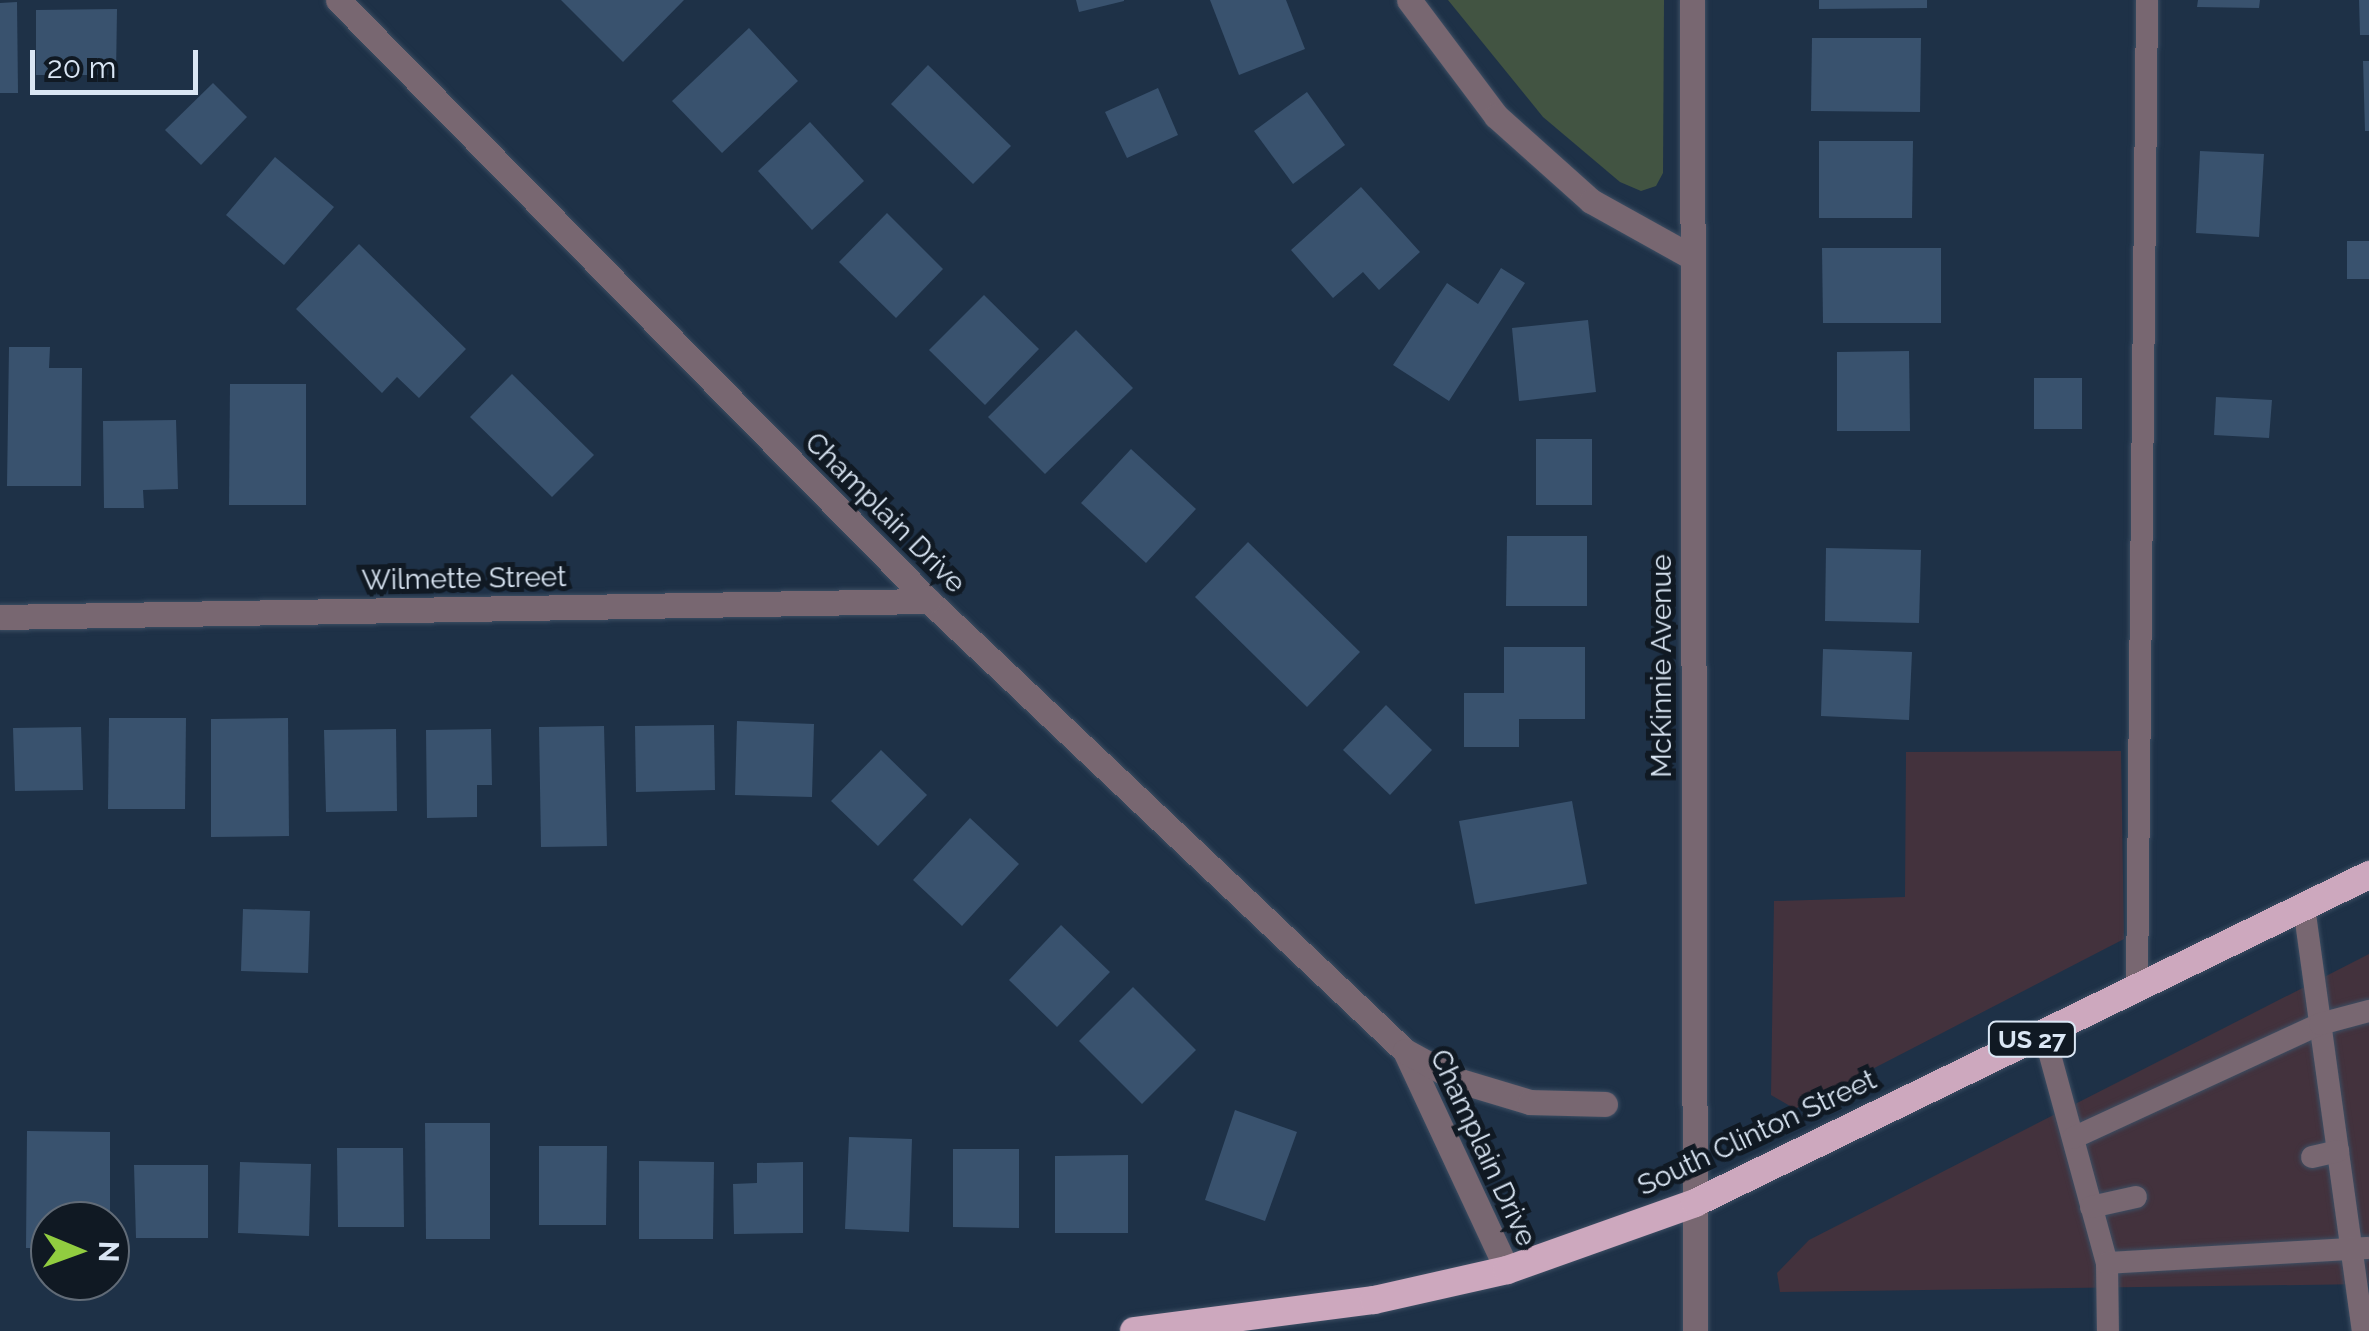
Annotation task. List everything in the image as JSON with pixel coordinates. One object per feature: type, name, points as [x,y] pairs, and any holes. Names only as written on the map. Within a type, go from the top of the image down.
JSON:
[{"type":"highway","name":"South Clinton Street","points":[[1134,1331],[1374,1300],[1507,1270],[1695,1202],[2369,876]]},
{"type":"street","name":"Champlain Drive","points":[[338,0],[929,601],[1406,1051],[1460,1081],[1530,1102],[1605,1104]]},
{"type":"street","points":[[1409,0],[1496,116],[1590,201],[1690,256]]},
{"type":"street","name":"McKinnie Avenue","points":[[1692,0],[1695,1331]]},
{"type":"street","name":"Wilmette Street","points":[[0,617],[929,601]]},
{"type":"street","name":"Champlain Drive","points":[[1406,1051],[1507,1270]]},
{"type":"lane","points":[[2137,988],[2147,0]]},
{"type":"lane","points":[[2304,907],[2338,1151],[2360,1248],[2363,1331]]},
{"type":"lane","points":[[2073,1138],[2320,1024],[2369,1012]]},
{"type":"lane","points":[[2044,1033],[2107,1263],[2108,1331]]},
{"type":"lane","points":[[2312,1156],[2338,1151]]},
{"type":"lane","points":[[2091,1207],[2136,1197]]},
{"type":"lane","points":[[2107,1263],[2360,1248]]},
{"type":"shaded area","points":[[2121,751],[2124,939],[1795,1109],[1771,1095],[1774,901],[1905,897],[1906,752]]},
{"type":"shaded area","points":[[2369,954],[2369,1284],[1780,1292],[1777,1273],[1809,1240]]},
{"type":"green space","points":[[1448,0],[1664,0],[1663,173],[1656,186],[1641,191],[1620,182],[1543,117]]},
{"type":"building","points":[[561,0],[684,0],[623,62]]},
{"type":"building","points":[[1076,0],[1124,0],[1124,1],[1079,12]]},
{"type":"building","points":[[1210,0],[1286,0],[1305,49],[1239,75]]},
{"type":"building","points":[[1819,0],[1927,0],[1927,8],[1819,9]]},
{"type":"building","points":[[2198,0],[2260,0],[2259,8],[2197,7]]},
{"type":"building","points":[[2359,0],[2369,0],[2369,35],[2360,35]]},
{"type":"building","points":[[17,2],[18,93],[0,93],[0,3]]},
{"type":"building","points":[[117,9],[116,75],[36,75],[36,10]]},
{"type":"building","points":[[749,28],[798,81],[722,153],[672,101]]},
{"type":"building","points":[[1812,38],[1921,38],[1920,112],[1811,111]]},
{"type":"building","points":[[2363,61],[2369,61],[2369,131],[2365,131]]},
{"type":"building","points":[[928,65],[1011,146],[973,184],[891,104]]},
{"type":"building","points":[[213,83],[247,117],[201,165],[165,130]]},
{"type":"building","points":[[1158,88],[1178,135],[1127,158],[1105,112]]},
{"type":"building","points":[[1307,92],[1345,145],[1293,184],[1254,131]]},
{"type":"building","points":[[810,122],[864,181],[812,230],[758,171]]},
{"type":"building","points":[[1819,141],[1913,141],[1912,218],[1819,218]]},
{"type":"building","points":[[2200,151],[2264,154],[2259,237],[2196,233]]},
{"type":"building","points":[[275,157],[334,207],[284,265],[226,215]]},
{"type":"building","points":[[1361,187],[1420,252],[1379,290],[1363,272],[1333,298],[1291,250]]},
{"type":"building","points":[[887,213],[943,269],[896,318],[839,262]]},
{"type":"building","points":[[2347,241],[2369,241],[2369,279],[2347,279]]},
{"type":"building","points":[[359,244],[466,349],[419,398],[397,377],[382,393],[296,309]]},
{"type":"building","points":[[1822,248],[1941,248],[1941,323],[1823,323]]},
{"type":"building","points":[[1501,268],[1525,283],[1449,401],[1393,365],[1447,283],[1478,304]]},
{"type":"building","points":[[984,295],[1039,349],[985,405],[929,350]]},
{"type":"building","points":[[1588,320],[1596,392],[1519,401],[1512,328]]},
{"type":"building","points":[[1076,330],[1133,388],[1045,474],[988,417]]},
{"type":"building","points":[[9,347],[50,347],[49,368],[82,368],[81,486],[7,486]]},
{"type":"building","points":[[1909,351],[1910,431],[1837,431],[1837,352]]},
{"type":"building","points":[[512,374],[594,455],[552,497],[470,417]]},
{"type":"building","points":[[2034,378],[2082,378],[2082,429],[2034,429]]},
{"type":"building","points":[[230,384],[306,384],[306,505],[229,505]]},
{"type":"building","points":[[2216,397],[2272,400],[2269,438],[2214,435]]},
{"type":"building","points":[[176,420],[178,489],[143,490],[144,508],[104,508],[103,421]]},
{"type":"building","points":[[1536,439],[1592,439],[1592,505],[1536,505]]},
{"type":"building","points":[[1131,449],[1196,509],[1146,563],[1081,503]]},
{"type":"building","points":[[1507,536],[1587,536],[1587,606],[1506,606]]},
{"type":"building","points":[[1248,542],[1360,652],[1307,707],[1195,597]]},
{"type":"building","points":[[1826,548],[1921,550],[1919,623],[1825,621]]},
{"type":"building","points":[[1504,647],[1585,647],[1585,719],[1519,719],[1519,747],[1464,747],[1464,693],[1504,693]]},
{"type":"building","points":[[1823,649],[1912,652],[1909,720],[1821,716]]},
{"type":"building","points":[[1386,705],[1432,750],[1390,795],[1343,750]]},
{"type":"building","points":[[109,718],[186,718],[185,809],[108,809]]},
{"type":"building","points":[[288,718],[289,836],[211,837],[211,719]]},
{"type":"building","points":[[737,721],[814,724],[812,797],[735,795]]},
{"type":"building","points":[[714,725],[715,790],[636,792],[635,726]]},
{"type":"building","points":[[604,726],[607,846],[541,847],[539,727]]},
{"type":"building","points":[[81,727],[83,790],[15,791],[13,728]]},
{"type":"building","points":[[396,729],[397,811],[326,812],[324,730]]},
{"type":"building","points":[[491,729],[492,785],[477,785],[477,817],[427,818],[426,730]]},
{"type":"building","points":[[881,750],[927,795],[878,846],[831,801]]},
{"type":"building","points":[[1572,801],[1587,884],[1475,904],[1459,821]]},
{"type":"building","points":[[970,818],[1019,864],[962,926],[913,880]]},
{"type":"building","points":[[243,909],[310,911],[308,973],[241,971]]},
{"type":"building","points":[[1061,925],[1110,972],[1057,1027],[1009,980]]},
{"type":"building","points":[[1133,987],[1196,1050],[1142,1104],[1079,1041]]},
{"type":"building","points":[[1235,1110],[1297,1132],[1265,1221],[1205,1200]]},
{"type":"building","points":[[425,1123],[490,1123],[490,1239],[426,1239]]},
{"type":"building","points":[[27,1131],[110,1132],[110,1201],[30,1201],[30,1248],[26,1248]]},
{"type":"building","points":[[849,1137],[912,1139],[909,1232],[845,1229]]},
{"type":"building","points":[[539,1146],[607,1146],[606,1225],[539,1225]]},
{"type":"building","points":[[337,1148],[403,1148],[404,1227],[338,1227]]},
{"type":"building","points":[[953,1149],[1019,1149],[1019,1228],[953,1227]]},
{"type":"building","points":[[1128,1155],[1128,1233],[1055,1233],[1055,1156]]},
{"type":"building","points":[[639,1161],[714,1162],[713,1239],[639,1239]]},
{"type":"building","points":[[240,1162],[311,1164],[309,1236],[238,1233]]},
{"type":"building","points":[[803,1162],[803,1233],[734,1234],[733,1184],[757,1183],[757,1163]]},
{"type":"building","points":[[134,1165],[208,1165],[208,1238],[136,1238]]}]
